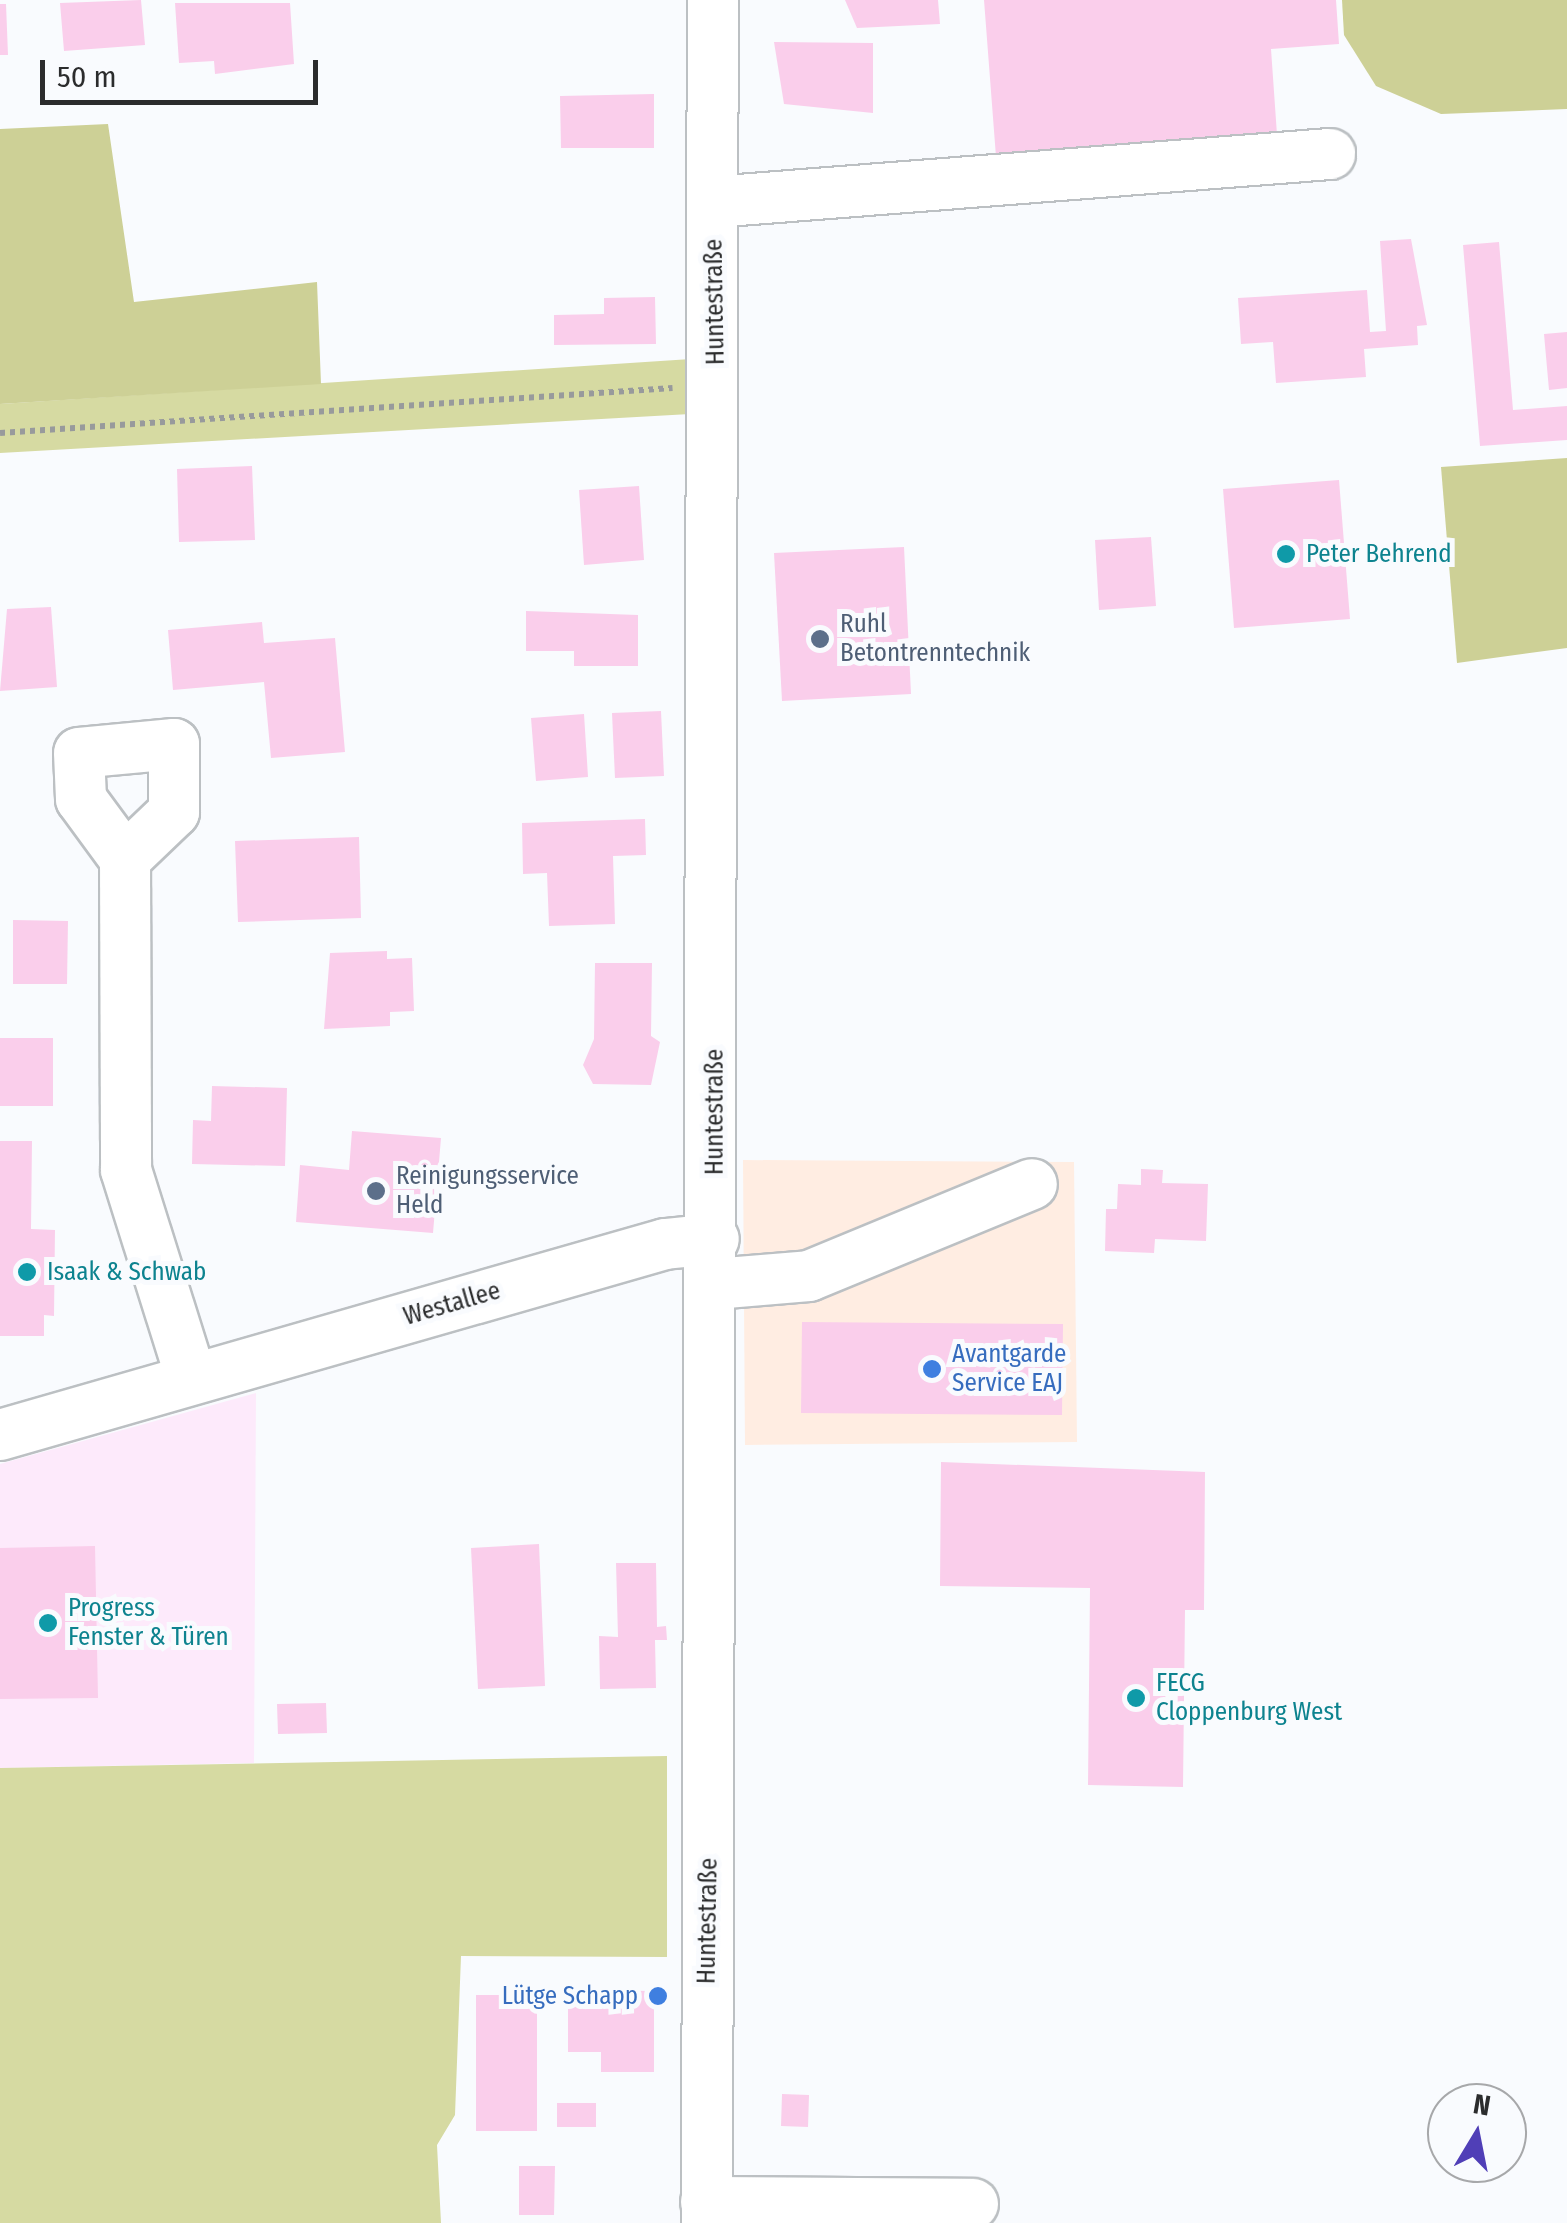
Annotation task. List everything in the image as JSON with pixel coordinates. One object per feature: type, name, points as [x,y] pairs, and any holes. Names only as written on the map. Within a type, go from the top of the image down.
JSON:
[{"type":"street","name":"Huntestraße","points":[[706,2212],[714,1261],[713,0]]},
{"type":"street","points":[[713,202],[1330,154]]},
{"type":"street","points":[[125,859],[126,1170],[191,1378]]},
{"type":"street","name":"Westallee","points":[[0,1434],[666,1244],[714,1261],[809,1276],[1032,1184]]},
{"type":"street","points":[[706,2212],[972,2204]]},
{"type":"path","points":[[0,433],[716,383]]},
{"type":"shaded area","points":[[743,1160],[1074,1162],[1077,1442],[745,1445]]},
{"type":"shaded area","points":[[256,1393],[254,1763],[0,1768],[0,1464]]},
{"type":"green space","points":[[1342,0],[1567,0],[1567,109],[1441,114],[1376,86],[1344,35]]},
{"type":"green space","points":[[108,124],[134,302],[317,282],[321,384],[0,404],[0,129]]},
{"type":"green space","points":[[691,359],[690,414],[0,453],[0,404]]},
{"type":"green space","points":[[1567,458],[1567,648],[1457,663],[1441,467]]},
{"type":"green space","points":[[667,1756],[667,1957],[461,1956],[455,2115],[437,2145],[441,2223],[0,2223],[0,1768]]},
{"type":"building","points":[[141,0],[145,45],[64,51],[60,3]]},
{"type":"building","points":[[845,0],[938,0],[940,24],[857,28]]},
{"type":"building","points":[[984,0],[1336,0],[1339,44],[1271,49],[1278,149],[997,170]]},
{"type":"building","points":[[175,3],[290,3],[294,64],[215,74],[214,61],[179,63]]},
{"type":"building","points":[[0,4],[6,4],[8,55],[0,55]]},
{"type":"building","points":[[774,42],[873,43],[873,113],[784,104]]},
{"type":"building","points":[[654,94],[654,148],[561,148],[560,96]]},
{"type":"building","points":[[1411,239],[1427,325],[1417,326],[1418,345],[1364,349],[1366,377],[1276,383],[1273,342],[1241,344],[1238,298],[1367,290],[1370,332],[1386,331],[1380,241]]},
{"type":"building","points":[[1499,242],[1513,410],[1567,406],[1567,440],[1480,446],[1463,245]]},
{"type":"building","points":[[655,297],[656,344],[554,345],[554,315],[604,314],[604,298]]},
{"type":"building","points":[[1567,332],[1567,388],[1549,390],[1544,334]]},
{"type":"building","points":[[252,466],[255,540],[179,542],[177,469]]},
{"type":"building","name":"Peter Behrend","points":[[1339,480],[1350,619],[1234,628],[1223,489]]},
{"type":"building","points":[[639,486],[644,560],[584,565],[579,490]]},
{"type":"building","points":[[1151,537],[1156,606],[1099,610],[1095,540]]},
{"type":"building","points":[[904,547],[911,694],[782,701],[774,553]]},
{"type":"building","points":[[51,607],[57,687],[0,691],[7,609]]},
{"type":"building","points":[[526,611],[638,615],[638,666],[574,666],[574,651],[526,651]]},
{"type":"building","points":[[262,622],[264,643],[335,638],[345,752],[271,758],[264,682],[173,690],[168,630]]},
{"type":"building","points":[[661,711],[664,776],[615,778],[612,713]]},
{"type":"building","points":[[584,714],[588,777],[536,781],[531,718]]},
{"type":"building","points":[[645,819],[646,855],[613,856],[615,924],[549,926],[547,873],[523,874],[522,823]]},
{"type":"building","points":[[359,837],[361,918],[238,922],[235,841]]},
{"type":"building","points":[[13,920],[68,921],[67,984],[13,984]]},
{"type":"building","points":[[387,951],[387,959],[412,958],[414,1011],[390,1012],[390,1026],[324,1029],[330,953]]},
{"type":"building","points":[[595,963],[652,963],[651,1036],[660,1042],[651,1085],[593,1084],[583,1065],[594,1039]]},
{"type":"building","points":[[0,1038],[53,1038],[53,1106],[0,1106]]},
{"type":"building","points":[[212,1086],[287,1088],[285,1166],[192,1164],[193,1120],[211,1121]]},
{"type":"building","points":[[352,1131],[441,1138],[433,1233],[296,1222],[300,1165],[349,1170]]},
{"type":"building","name":"Isaak & Schwab","points":[[0,1141],[32,1141],[31,1229],[55,1230],[54,1316],[44,1315],[44,1336],[0,1336]]},
{"type":"building","points":[[1141,1169],[1163,1170],[1162,1183],[1208,1184],[1206,1241],[1155,1239],[1154,1253],[1105,1251],[1106,1209],[1117,1209],[1118,1184],[1141,1185]]},
{"type":"building","name":"Avantgarde Service EAJ","points":[[802,1322],[1063,1324],[1062,1415],[801,1413]]},
{"type":"building","name":"FECG Cloppenburg West","points":[[941,1462],[1205,1472],[1204,1610],[1185,1610],[1183,1787],[1088,1785],[1090,1588],[940,1586]]},
{"type":"building","points":[[539,1544],[545,1686],[478,1689],[471,1548]]},
{"type":"building","name":"Progress Fenster & Türen","points":[[95,1546],[98,1698],[0,1699],[0,1548]]},
{"type":"building","points":[[616,1563],[656,1563],[657,1627],[666,1626],[667,1640],[655,1640],[656,1688],[600,1689],[599,1636],[618,1637]]},
{"type":"building","points":[[326,1703],[327,1733],[278,1734],[277,1704]]},
{"type":"building","points":[[568,1990],[654,1991],[654,2072],[601,2072],[601,2052],[568,2052]]},
{"type":"building","points":[[476,1995],[537,1995],[537,2131],[476,2131]]},
{"type":"building","points":[[782,2094],[809,2095],[808,2127],[781,2126]]},
{"type":"building","points":[[557,2103],[596,2103],[596,2127],[557,2127]]},
{"type":"building","points":[[519,2166],[555,2166],[554,2215],[519,2215]]},
{"type":"place","name":"Peter Behrend","points":[[1286,554]]},
{"type":"place","name":"Ruhl Betontrenntechnik","points":[[820,639]]},
{"type":"place","name":"Reinigungsservice Held","points":[[376,1191]]},
{"type":"place","name":"Isaak & Schwab","points":[[27,1272]]},
{"type":"place","name":"Avantgarde Service EAJ","points":[[932,1369]]},
{"type":"place","name":"Progress Fenster & Türen","points":[[48,1623]]},
{"type":"place","name":"FECG Cloppenburg West","points":[[1136,1698]]},
{"type":"place","name":"Lütge Schapp","points":[[658,1996]]}]
